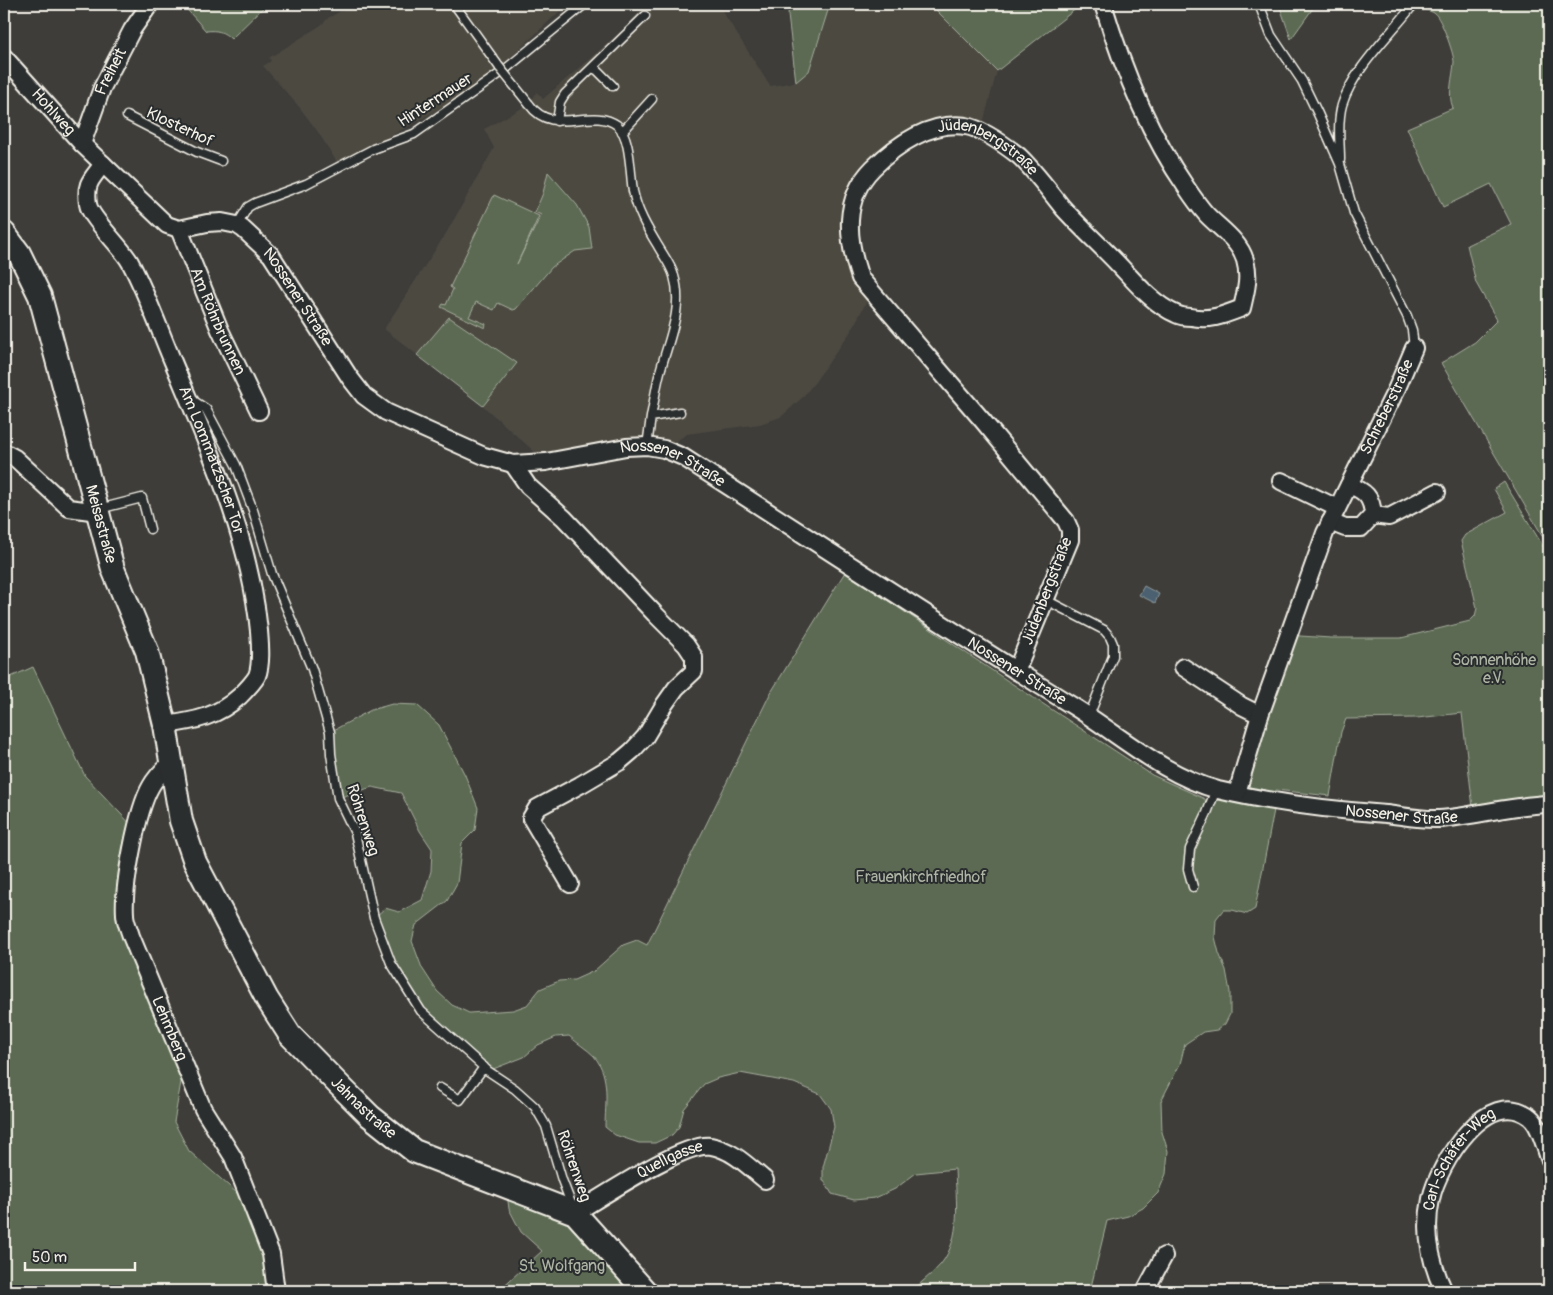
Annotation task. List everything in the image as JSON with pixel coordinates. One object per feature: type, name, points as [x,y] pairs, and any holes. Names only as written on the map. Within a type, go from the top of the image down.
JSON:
[{"type":"street","name":"Freiheit","points":[[82,144],[102,102],[102,88],[147,4]]},
{"type":"street","name":"Jüdenbergstraße","points":[[1016,671],[1070,540],[1070,530],[1066,521],[996,437],[860,278],[852,255],[850,210],[856,192],[868,173],[898,146],[929,130],[947,126],[967,126],[981,131],[1019,157],[1072,218],[1092,236],[1138,286],[1157,302],[1177,315],[1202,319],[1217,318],[1242,308],[1248,280],[1245,258],[1230,236],[1206,214],[1167,158],[1149,122],[1112,36],[1103,4]]},
{"type":"street","name":"Hohlweg","points":[[4,57],[82,144]]},
{"type":"street","points":[[82,144],[167,225],[179,229],[207,223],[222,222],[237,225]]},
{"type":"street","name":"Am Lommatzscher Tor","points":[[103,164],[88,185],[88,206],[129,261],[188,397],[218,471],[245,553],[256,604],[260,657],[257,675],[249,688],[214,715],[188,722],[165,725]]},
{"type":"street","name":"Nossener Straße","points":[[237,225],[271,255],[350,378],[364,396],[386,412],[484,456],[513,464],[546,462],[626,447],[647,446],[664,449],[683,457],[939,623],[1089,716],[1157,762],[1195,782],[1237,794],[1303,807],[1436,819],[1474,815],[1515,807],[1549,804]]},
{"type":"street","name":"Am Röhrbrunnen","points":[[179,229],[220,330],[259,410]]},
{"type":"street","name":"Meisastraße","points":[[4,233],[19,253],[40,296],[113,569],[148,651],[165,725],[181,821]]},
{"type":"street","name":"Schreberstraße","points":[[1237,794],[1260,715],[1314,561],[1334,515],[1397,388],[1414,348]]},
{"type":"street","points":[[4,452],[15,458],[69,508],[98,511]]},
{"type":"street","points":[[513,464],[528,486],[564,518],[674,632],[686,645],[694,658],[694,671],[676,688],[645,737],[632,751],[619,762],[537,808],[531,818],[570,884]]},
{"type":"street","points":[[1281,480],[1334,515],[1345,528],[1361,528],[1373,515],[1372,504],[1363,490],[1350,485]]},
{"type":"street","points":[[1373,515],[1389,517],[1436,492]]},
{"type":"street","points":[[1183,667],[1242,706],[1260,715]]},
{"type":"street","name":"Lehmberg","points":[[171,762],[151,786],[136,830],[128,874],[125,916],[130,936],[203,1109],[233,1157],[240,1174],[271,1254],[276,1291]]},
{"type":"street","name":"Jahnastraße","points":[[181,821],[194,862],[267,999],[290,1035],[370,1116],[414,1151],[575,1213],[645,1291]]},
{"type":"street","name":"Carl-Schäfer-Weg","points":[[1444,1291],[1434,1269],[1427,1236],[1431,1198],[1442,1167],[1463,1136],[1490,1115],[1504,1110],[1513,1110],[1532,1118],[1542,1136],[1549,1158]]},
{"type":"street","name":"Quellgasse","points":[[575,1213],[668,1158],[709,1145],[729,1151],[765,1180]]},
{"type":"street","points":[[1145,1291],[1164,1256]]},
{"type":"lane","points":[[454,4],[534,111],[557,121],[594,118],[608,120],[618,127],[626,141],[633,191],[641,217],[674,276],[677,296],[676,318],[660,373],[647,446]]},
{"type":"lane","name":"Hintermauer","points":[[237,225],[248,207],[255,203],[306,184],[373,149],[414,134],[502,72],[585,4]]},
{"type":"lane","name":"Schreberstraße","points":[[1259,4],[1271,35],[1302,81],[1340,164],[1354,213],[1407,316],[1412,330],[1414,348]]},
{"type":"lane","points":[[1340,164],[1342,107],[1349,88],[1388,34],[1414,4]]},
{"type":"lane","points":[[557,121],[560,102],[565,94],[645,16]]},
{"type":"lane","points":[[592,68],[597,70],[613,86]]},
{"type":"lane","points":[[622,132],[652,99]]},
{"type":"lane","name":"Klosterhof","points":[[127,116],[197,152],[221,161]]},
{"type":"lane","name":"Röhrenweg","points":[[188,397],[206,408],[236,465],[253,510],[272,574],[312,669],[330,732],[331,754],[338,798],[356,833],[374,918],[391,963],[421,1011],[484,1067],[516,1089],[535,1107],[546,1126],[562,1180],[575,1213]]},
{"type":"lane","points":[[651,417],[680,412]]},
{"type":"lane","points":[[98,511],[142,498],[150,529]]},
{"type":"lane","points":[[1046,600],[1104,630],[1113,644],[1113,656],[1089,716]]},
{"type":"lane","points":[[1194,887],[1188,869],[1190,849],[1216,789]]},
{"type":"lane","points":[[440,1088],[460,1100],[484,1067]]},
{"type":"shaded area","points":[[344,4],[567,4],[500,68],[454,101],[340,164],[336,161],[300,108],[263,66],[271,61],[269,58],[346,8]]},
{"type":"shaded area","points":[[647,4],[718,4],[770,86],[796,82],[809,71],[830,4],[930,4],[997,71],[981,131],[929,130],[856,192],[860,278],[862,295],[867,301],[851,331],[815,382],[802,398],[781,417],[760,424],[687,434],[664,449],[546,462],[483,406],[384,329],[448,230],[494,148],[484,129],[529,104],[537,92],[543,99],[625,28]]},
{"type":"green space","points":[[182,4],[267,4],[231,39],[220,32],[206,31]]},
{"type":"green space","points":[[789,4],[830,4],[809,71],[796,82],[788,15]]},
{"type":"green space","points":[[930,4],[1082,4],[997,71]]},
{"type":"green space","points":[[1279,4],[1316,4],[1291,39]]},
{"type":"green space","points":[[1414,4],[1549,4],[1549,547],[1441,363],[1475,342],[1497,320],[1476,283],[1467,245],[1511,224],[1491,184],[1443,207],[1407,128],[1453,108],[1450,91],[1454,62],[1447,36],[1437,16],[1431,11],[1408,12]]},
{"type":"green space","points":[[548,172],[577,205],[589,227],[592,249],[575,251],[552,267],[516,309],[513,310],[498,303],[494,310],[476,302],[469,317],[486,324],[485,328],[441,307],[443,304],[446,305],[453,289],[450,287],[494,195],[539,216],[517,264],[541,215],[535,212],[543,193]]},
{"type":"green space","points":[[449,317],[517,363],[483,406],[417,355]]},
{"type":"green space","points":[[1504,482],[1549,556],[1549,796],[1473,808],[1462,713],[1417,718],[1346,719],[1341,732],[1330,796],[1276,790],[1274,810],[1255,909],[1247,914],[1223,910],[1216,919],[1215,937],[1226,970],[1230,992],[1230,1014],[1225,1024],[1217,1030],[1203,1032],[1185,1044],[1180,1064],[1161,1101],[1162,1132],[1168,1151],[1166,1174],[1158,1193],[1143,1208],[1128,1216],[1107,1221],[1090,1291],[913,1291],[941,1264],[952,1242],[957,1206],[955,1169],[916,1173],[895,1189],[875,1198],[854,1200],[832,1194],[823,1181],[823,1167],[834,1127],[831,1109],[820,1094],[794,1083],[740,1073],[718,1078],[704,1084],[684,1109],[679,1127],[672,1135],[655,1143],[639,1143],[615,1135],[605,1127],[606,1090],[603,1073],[599,1064],[591,1053],[569,1036],[556,1037],[538,1045],[524,1057],[488,1071],[432,1022],[391,963],[374,918],[385,908],[399,912],[422,900],[431,871],[432,849],[420,831],[401,793],[372,787],[338,798],[330,732],[371,710],[392,704],[417,705],[439,725],[465,775],[478,808],[475,830],[462,843],[457,883],[447,901],[416,925],[412,941],[422,968],[437,991],[452,1005],[469,1013],[513,1010],[527,1005],[540,989],[559,981],[574,980],[594,971],[623,945],[637,940],[647,945],[770,694],[845,572],[1152,775],[1205,799],[1207,811],[1216,789],[1236,793],[1290,633],[1300,636],[1331,638],[1401,638],[1470,621],[1475,616],[1477,608],[1461,541],[1465,535],[1507,512],[1494,489]]},
{"type":"green space","points":[[33,667],[85,776],[136,830],[125,900],[184,1065],[174,1122],[189,1151],[253,1207],[271,1254],[269,1291],[4,1291],[4,680]]},
{"type":"green space","name":"St. Wolfgang","points":[[506,1186],[575,1213],[645,1291],[498,1291],[542,1251],[521,1232],[509,1209]]},
{"type":"water","points":[[1144,586],[1159,594],[1155,603],[1139,595]]},
{"type":"park label","name":"Sonnenhöhe e.V.","points":[[1494,669]]},
{"type":"park label","name":"Frauenkirchfriedhof","points":[[921,877]]}]
